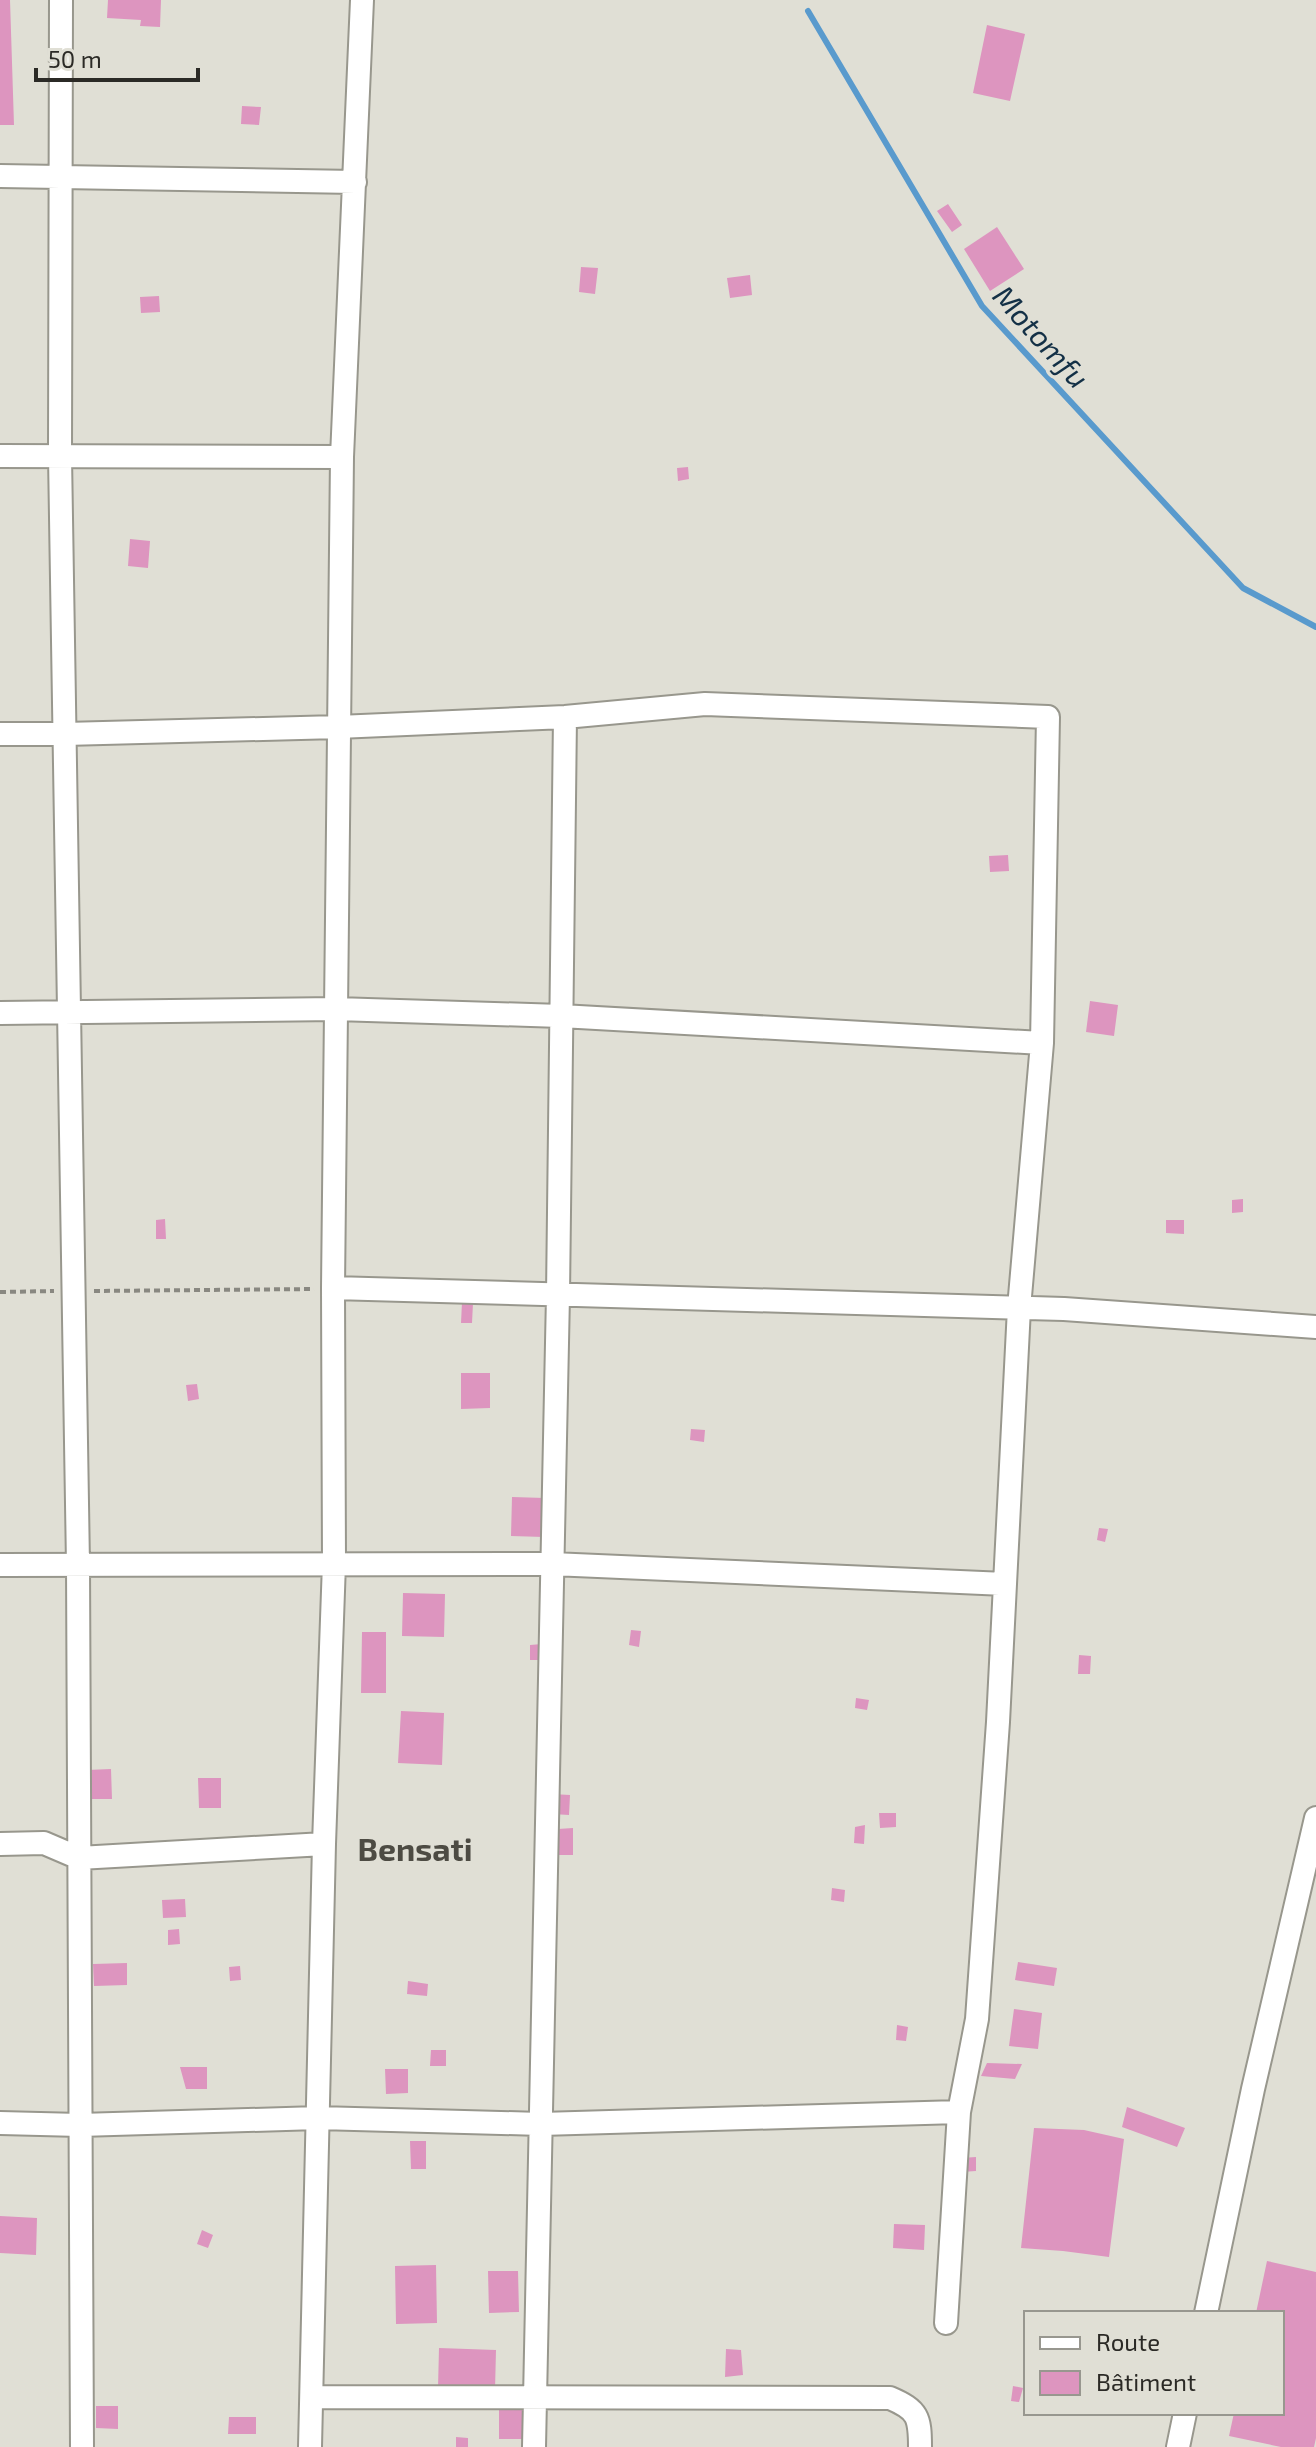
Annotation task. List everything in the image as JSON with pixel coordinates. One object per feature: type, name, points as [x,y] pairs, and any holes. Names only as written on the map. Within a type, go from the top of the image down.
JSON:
[{"type":"street","points":[[61,0],[60,456],[78,1565],[82,2447]]},
{"type":"street","points":[[310,2447],[334,1563],[333,1288],[342,457],[362,0]]},
{"type":"street","points":[[0,176],[355,182]]},
{"type":"street","points":[[0,456],[342,457]]},
{"type":"street","points":[[0,734],[338,727],[565,717],[705,704],[1048,717],[1042,1043],[1019,1308],[998,1722],[977,2019],[959,2112],[946,2323]]},
{"type":"street","points":[[534,2447],[558,1295],[565,717]]},
{"type":"street","points":[[0,1013],[336,1009],[561,1016],[1042,1043]]},
{"type":"street","points":[[333,1288],[1019,1308],[1316,1327]]},
{"type":"street","points":[[0,1565],[552,1564],[1005,1584]]},
{"type":"street","points":[[1206,2311],[1253,2089],[1316,1818]]},
{"type":"street","points":[[0,1844],[44,1843],[79,1858],[324,1844]]},
{"type":"street","points":[[0,2123],[80,2125],[318,2118],[541,2124],[959,2112]]},
{"type":"street","points":[[312,2397],[890,2398],[909,2406],[919,2420],[920,2447]]},
{"type":"street","points":[[1178,2447],[1185,2415]]},
{"type":"path","points":[[0,1292],[333,1288]]},
{"type":"building","points":[[0,0],[10,0],[14,125],[0,125]]},
{"type":"building","points":[[108,0],[161,0],[160,27],[140,26],[141,20],[107,18]]},
{"type":"building","points":[[987,25],[1025,34],[1010,101],[973,93]]},
{"type":"building","points":[[242,106],[261,107],[259,125],[241,124]]},
{"type":"building","points":[[948,204],[962,225],[952,232],[937,211]]},
{"type":"building","points":[[997,227],[1024,269],[990,291],[964,249]]},
{"type":"building","points":[[581,267],[598,268],[595,294],[579,292]]},
{"type":"building","points":[[750,275],[752,295],[730,298],[727,278]]},
{"type":"building","points":[[159,296],[160,312],[141,313],[140,297]]},
{"type":"building","points":[[688,467],[689,479],[678,481],[677,468]]},
{"type":"building","points":[[130,539],[150,541],[148,568],[128,566]]},
{"type":"building","points":[[1008,855],[1009,871],[990,872],[989,856]]},
{"type":"building","points":[[1090,1001],[1118,1005],[1114,1036],[1086,1032]]},
{"type":"building","points":[[1243,1199],[1243,1212],[1232,1213],[1232,1200]]},
{"type":"building","points":[[165,1219],[166,1239],[156,1239],[156,1220]]},
{"type":"building","points":[[1166,1220],[1184,1220],[1184,1234],[1166,1233]]},
{"type":"building","points":[[462,1302],[473,1303],[472,1323],[461,1323]]},
{"type":"building","points":[[461,1373],[490,1373],[490,1408],[461,1409]]},
{"type":"building","points":[[197,1384],[199,1399],[188,1401],[186,1385]]},
{"type":"building","points":[[691,1429],[705,1430],[704,1442],[690,1440]]},
{"type":"building","points":[[512,1497],[545,1498],[544,1537],[511,1536]]},
{"type":"building","points":[[1099,1528],[1108,1529],[1105,1542],[1097,1540]]},
{"type":"building","points":[[403,1593],[445,1594],[444,1637],[402,1636]]},
{"type":"building","points":[[631,1630],[641,1631],[639,1647],[629,1645]]},
{"type":"building","points":[[362,1632],[386,1632],[386,1693],[361,1693]]},
{"type":"building","points":[[542,1644],[542,1660],[530,1660],[530,1645]]},
{"type":"building","points":[[1079,1655],[1091,1656],[1090,1674],[1078,1674]]},
{"type":"building","points":[[856,1698],[869,1700],[867,1710],[855,1708]]},
{"type":"building","points":[[401,1711],[444,1713],[442,1765],[398,1763]]},
{"type":"building","points":[[111,1769],[112,1799],[87,1799],[87,1770]]},
{"type":"building","points":[[198,1778],[221,1778],[221,1808],[199,1808]]},
{"type":"building","points":[[552,1794],[570,1795],[569,1815],[552,1814]]},
{"type":"building","points":[[879,1813],[896,1813],[896,1827],[880,1828]]},
{"type":"building","points":[[865,1825],[864,1844],[854,1843],[855,1827]]},
{"type":"building","points":[[573,1828],[573,1855],[558,1855],[558,1829]]},
{"type":"building","points":[[832,1888],[845,1890],[844,1902],[831,1900]]},
{"type":"building","points":[[185,1899],[186,1917],[163,1918],[162,1900]]},
{"type":"building","points":[[179,1929],[180,1944],[168,1945],[168,1930]]},
{"type":"building","points":[[1018,1962],[1057,1968],[1054,1986],[1015,1980]]},
{"type":"building","points":[[127,1963],[127,1985],[94,1986],[93,1964]]},
{"type":"building","points":[[240,1966],[241,1980],[230,1981],[229,1967]]},
{"type":"building","points":[[408,1981],[428,1984],[427,1996],[407,1994]]},
{"type":"building","points":[[1014,2009],[1042,2013],[1038,2049],[1009,2046]]},
{"type":"building","points":[[897,2025],[908,2027],[906,2041],[896,2040]]},
{"type":"building","points":[[431,2050],[446,2050],[446,2066],[430,2066]]},
{"type":"building","points":[[987,2063],[1022,2064],[1015,2079],[981,2076]]},
{"type":"building","points":[[180,2067],[207,2067],[207,2089],[186,2089]]},
{"type":"building","points":[[385,2069],[408,2069],[408,2093],[386,2094]]},
{"type":"building","points":[[1127,2107],[1185,2128],[1177,2147],[1122,2127]]},
{"type":"building","points":[[1034,2128],[1084,2130],[1124,2139],[1109,2257],[1021,2248]]},
{"type":"building","points":[[410,2141],[426,2141],[426,2169],[411,2169]]},
{"type":"building","points":[[976,2157],[976,2171],[961,2172],[961,2158]]},
{"type":"building","points":[[0,2216],[37,2218],[36,2255],[0,2253]]},
{"type":"building","points":[[894,2224],[925,2225],[924,2250],[893,2248]]},
{"type":"building","points":[[202,2230],[213,2235],[208,2248],[197,2244]]},
{"type":"building","points":[[1267,2261],[1316,2272],[1314,2447],[1281,2447],[1229,2436],[1234,2415],[1284,2415],[1284,2311],[1256,2311]]},
{"type":"building","points":[[436,2265],[437,2323],[396,2324],[395,2266]]},
{"type":"building","points":[[488,2271],[518,2271],[519,2312],[489,2313]]},
{"type":"building","points":[[439,2348],[496,2350],[495,2390],[438,2388]]},
{"type":"building","points":[[726,2349],[741,2350],[743,2375],[725,2377]]},
{"type":"building","points":[[1013,2386],[1023,2388],[1019,2402],[1011,2401]]},
{"type":"building","points":[[499,2405],[528,2405],[528,2439],[499,2439]]},
{"type":"building","points":[[96,2406],[118,2406],[118,2429],[96,2428]]},
{"type":"building","points":[[229,2417],[256,2417],[256,2434],[228,2434]]},
{"type":"building","points":[[456,2437],[468,2438],[468,2447],[456,2447]]},
{"type":"waterway","name":"Motomfu","points":[[808,11],[982,306],[1243,588],[1316,627]]},
{"type":"district","name":"Bensati","points":[[415,1848]]}]
